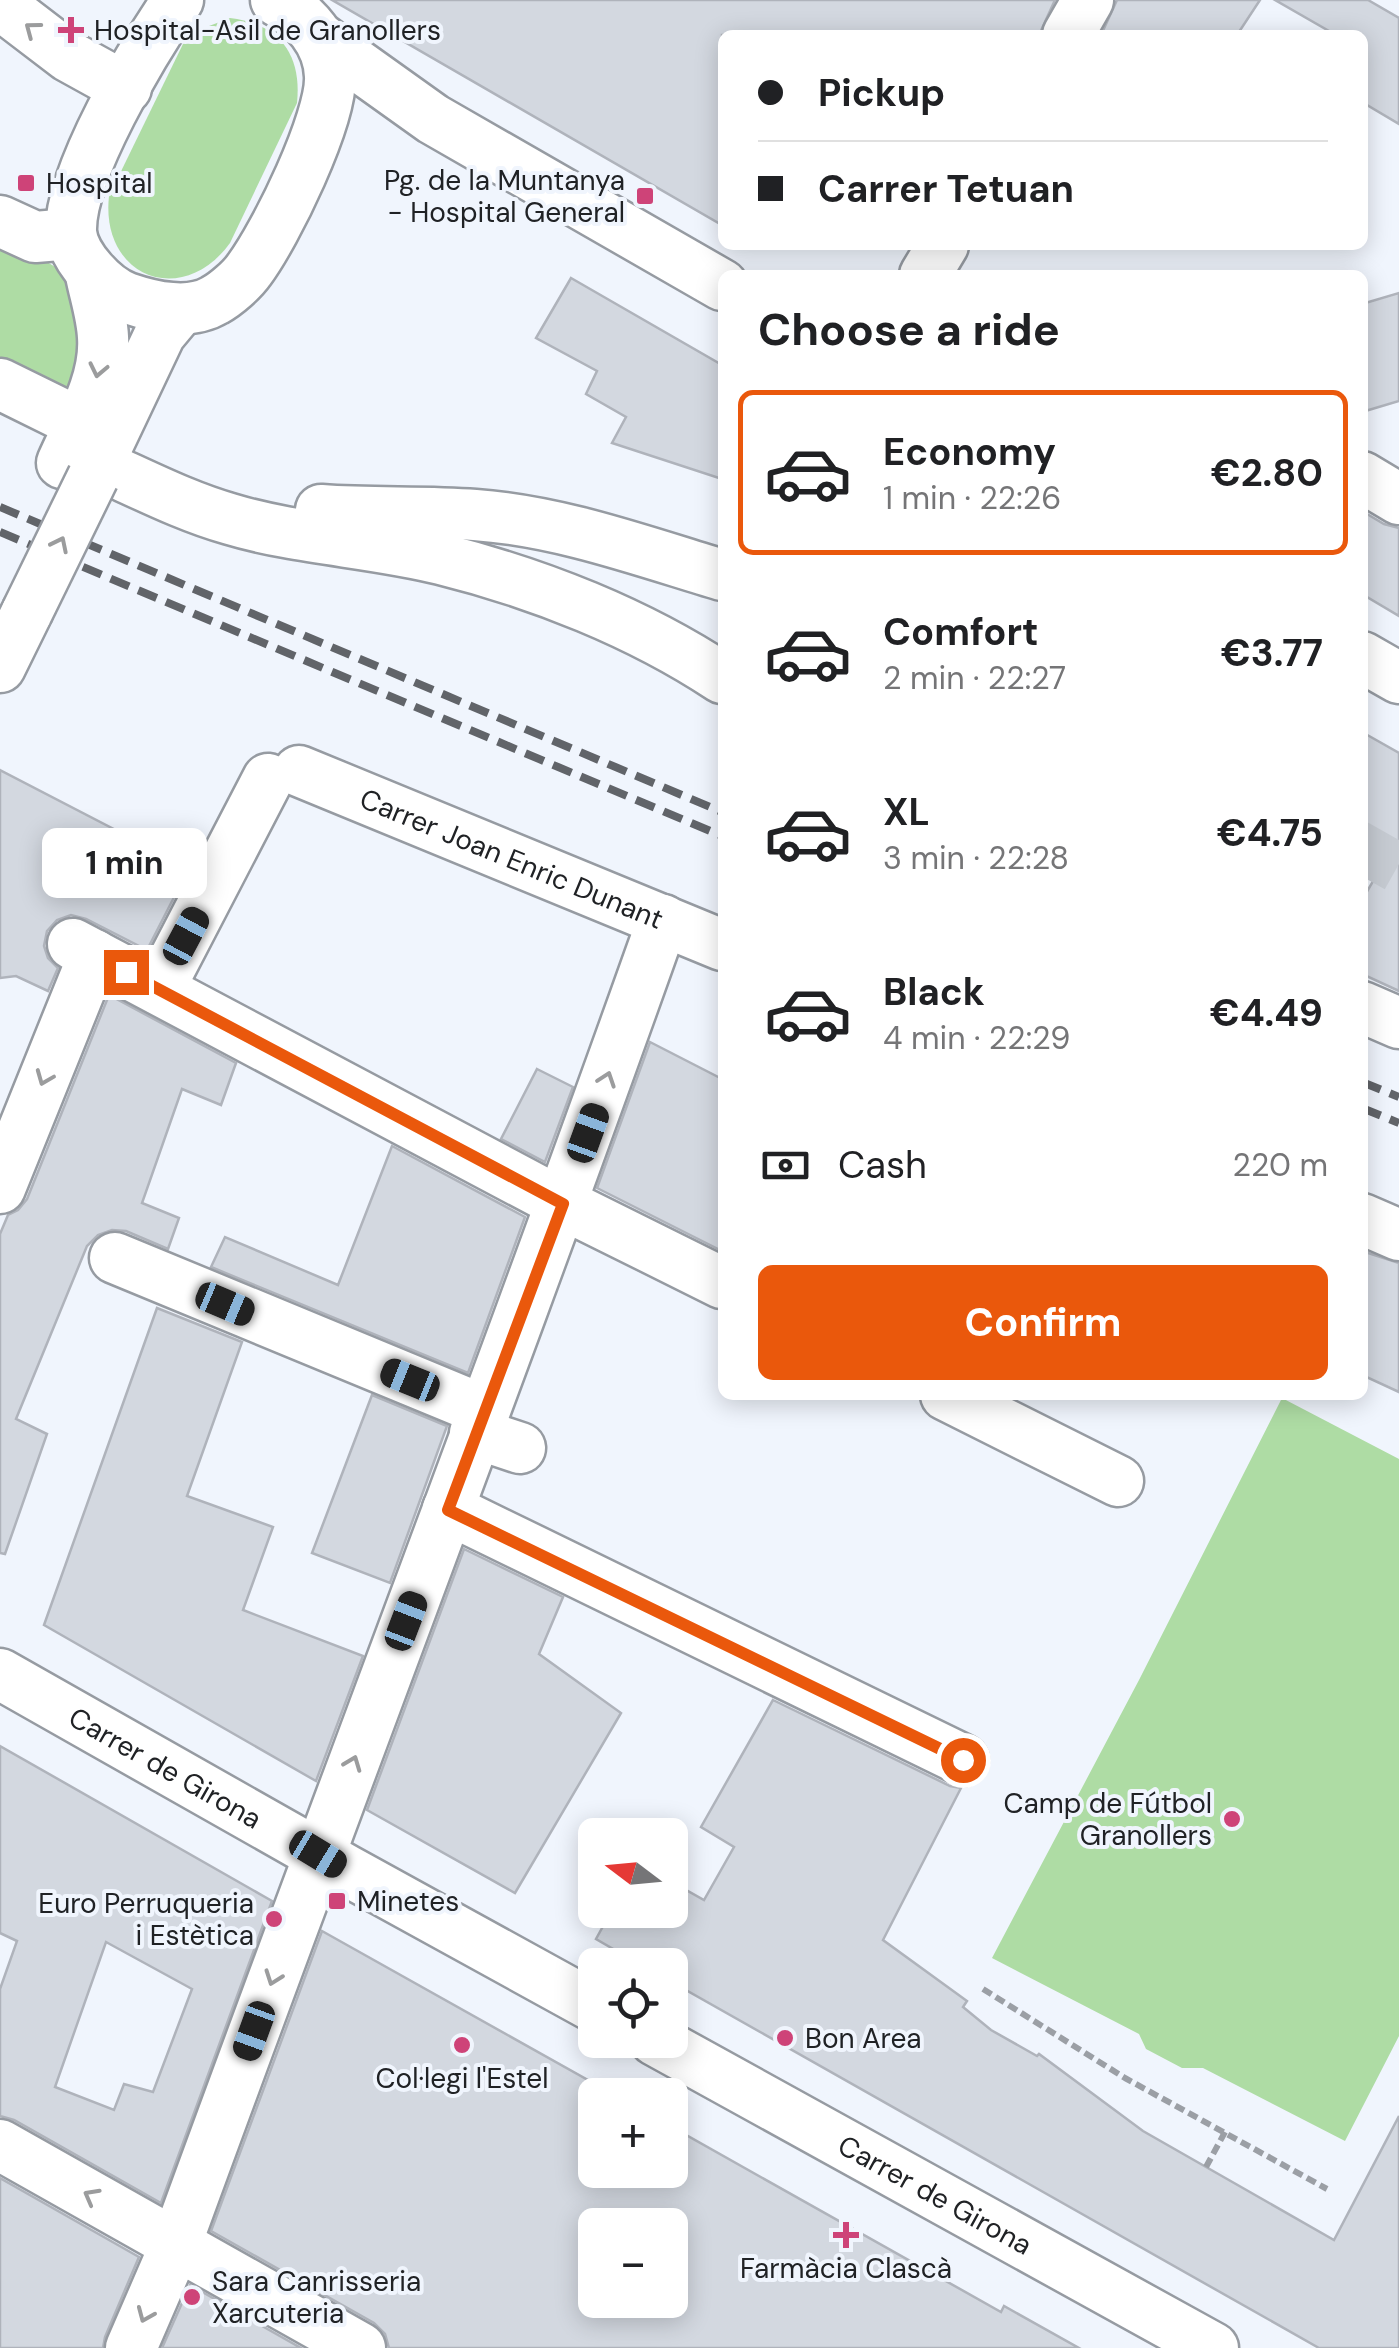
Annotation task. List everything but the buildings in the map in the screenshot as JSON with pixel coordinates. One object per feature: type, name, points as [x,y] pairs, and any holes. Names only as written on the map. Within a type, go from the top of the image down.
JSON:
[{"type":"street","points":[[1071,30],[1088,0]]},
{"type":"street","points":[[0,4],[68,56],[126,88]]},
{"type":"street","points":[[90,471],[88,410],[103,338],[81,254],[80,176],[162,10]]},
{"type":"street","points":[[304,15],[433,119],[718,283]]},
{"type":"street","points":[[0,221],[81,254],[124,297],[180,310],[214,301],[248,271],[281,213],[329,102],[330,73],[304,15]]},
{"type":"street","points":[[320,127],[386,113],[433,119]]},
{"type":"street","points":[[0,666],[14,600],[90,471],[160,334],[180,310]]},
{"type":"street","points":[[0,384],[59,414]]},
{"type":"street","points":[[1368,473],[1399,462]]},
{"type":"street","points":[[90,471],[232,520],[394,548],[498,574],[682,651],[718,675]]},
{"type":"street","points":[[1368,479],[1399,498]]},
{"type":"street","points":[[182,502],[346,512],[476,514],[587,535],[718,573]]},
{"type":"street","points":[[1368,660],[1399,678]]},
{"type":"street","name":"Carrer Joan Enric Dunant","points":[[159,988],[283,775],[718,943]]},
{"type":"street","points":[[131,2348],[176,2244],[448,1510],[493,1431],[563,1204],[663,920]]},
{"type":"street","points":[[0,1188],[54,1020],[83,950],[159,988],[269,1061],[718,1282]]},
{"type":"street","points":[[1368,1010],[1399,1024]]},
{"type":"street","points":[[1368,1221],[1399,1234]]},
{"type":"street","points":[[115,1258],[493,1431]]},
{"type":"street","points":[[959,1400],[1071,1444],[1118,1482]]},
{"type":"street","points":[[448,1510],[963,1760]]},
{"type":"street","name":"Carrer de Girona","points":[[0,1674],[578,1998]]},
{"type":"street","name":"Carrer de Girona","points":[[688,2058],[1213,2348]]},
{"type":"street","points":[[0,2146],[360,2348]]},
{"type":"path","points":[[983,1988],[1125,2078],[1328,2189]]},
{"type":"path","points":[[1206,2167],[1226,2132]]},
{"type":"green space","points":[[230,18],[262,27],[284,44],[296,70],[297,103],[230,243],[211,263],[190,275],[148,275],[131,264],[117,247],[110,224],[109,196],[183,44],[196,31]]},
{"type":"green space","points":[[0,233],[65,273],[83,311],[87,359],[61,428],[0,394]]},
{"type":"green space","name":"Camp de Fútbol Granollers","points":[[1281,1400],[1399,1459],[1399,2036],[1345,2141],[1203,2068],[1182,2068],[1146,2049],[1139,2034],[992,1958]]},
{"type":"tunnel","points":[[1368,868],[1399,813]]},
{"type":"railway","points":[[0,507],[718,810]]},
{"type":"railway","points":[[0,532],[718,834]]},
{"type":"railway","points":[[1368,1084],[1399,1097]]},
{"type":"railway","points":[[1368,1110],[1399,1123]]},
{"type":"place","name":"Hospital-Asil de Granollers","points":[[71,30]]},
{"type":"place","name":"Hospital","points":[[26,183]]},
{"type":"place","name":"Pg. de la Muntanya - Hospital General","points":[[645,196]]},
{"type":"place","name":"Camp de Fútbol Granollers","points":[[1232,1819]]},
{"type":"place","name":"Minetes","points":[[337,1901]]},
{"type":"place","name":"Euro Perruqueria i Estètica","points":[[274,1919]]},
{"type":"place","name":"Bon Area","points":[[785,2038]]},
{"type":"place","name":"Col·legi l'Estel","points":[[462,2045]]},
{"type":"place","name":"Farmàcia Clascà","points":[[846,2235]]},
{"type":"place","name":"Sara Canrisseria Xarcuteria","points":[[192,2297]]},
{"type":"route","points":[[126,972],[563,1204],[448,1510],[963,1760]]}]
